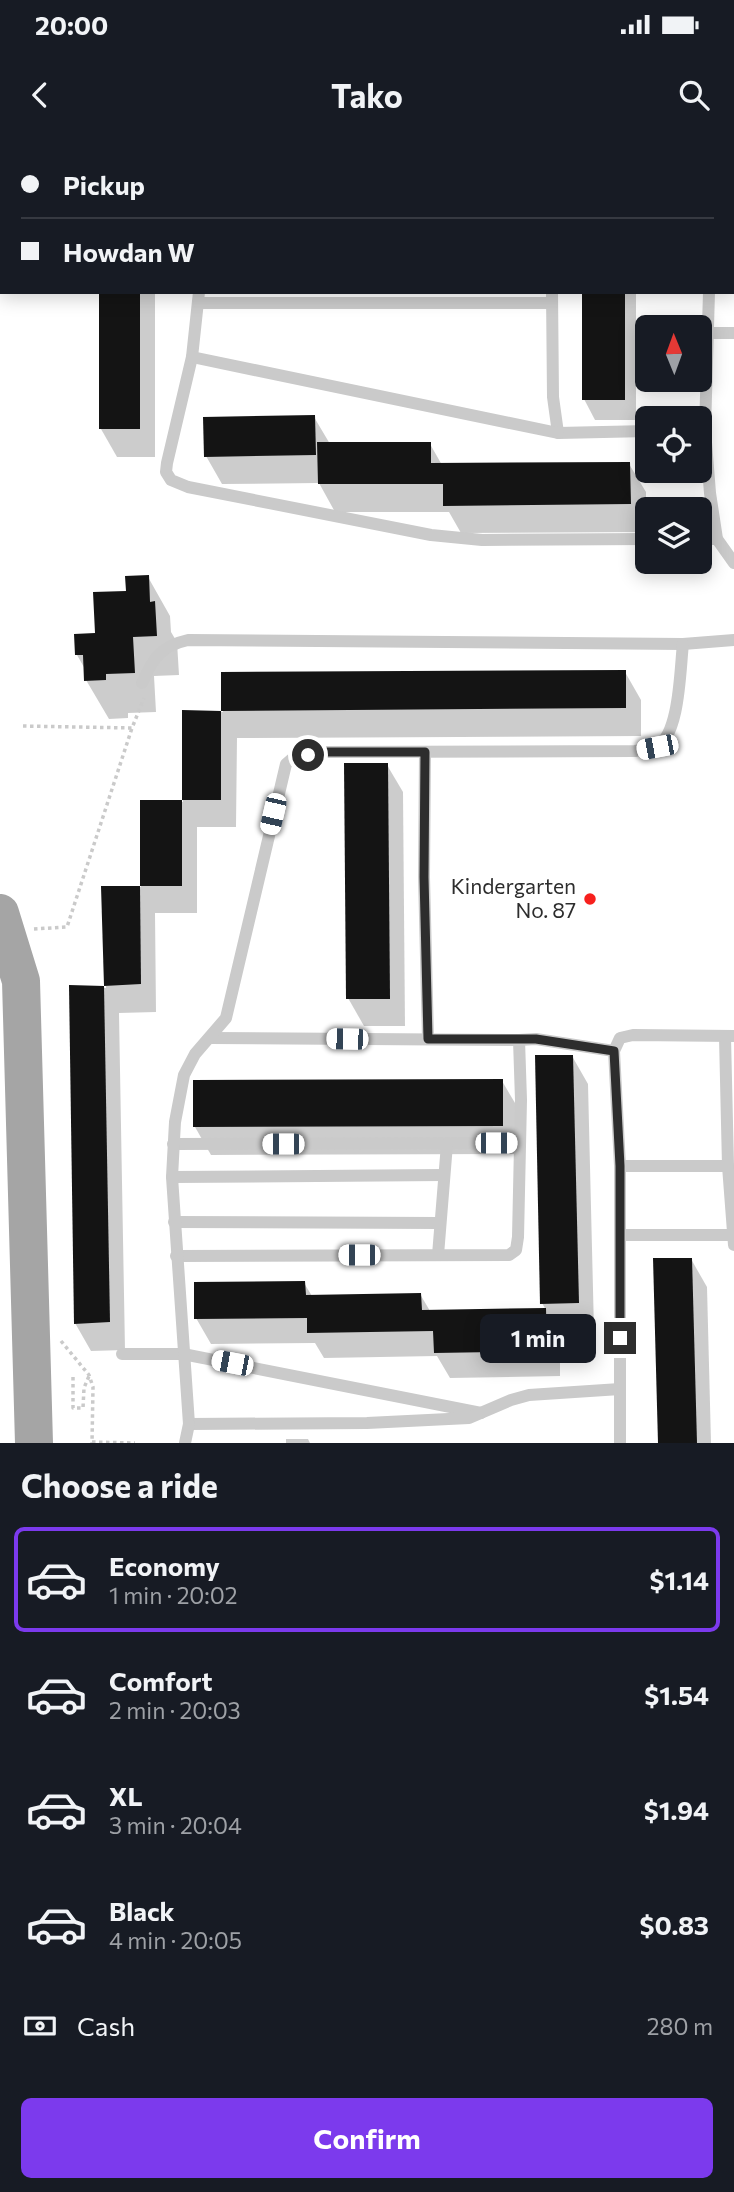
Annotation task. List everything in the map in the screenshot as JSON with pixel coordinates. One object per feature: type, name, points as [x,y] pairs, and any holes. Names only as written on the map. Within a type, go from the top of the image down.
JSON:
[{"type":"main road","points":[[0,140],[0,158]]},
{"type":"main road","points":[[14,921],[21,981],[34,1443]]},
{"type":"lane","points":[[709,294],[709,315]]},
{"type":"lane","points":[[558,433],[552,397],[552,298],[199,297],[192,357],[166,472],[171,480],[188,487],[430,535],[482,540],[635,539]]},
{"type":"lane","points":[[712,333],[734,333]]},
{"type":"lane","points":[[192,357],[558,433],[635,431]]},
{"type":"lane","points":[[709,483],[717,539],[734,563]]},
{"type":"lane","points":[[712,539],[717,539]]},
{"type":"lane","points":[[144,679],[159,653],[173,643],[188,640],[682,644],[734,640]]},
{"type":"lane","points":[[186,1443],[189,1424],[174,1222],[173,1144],[184,1075],[195,1054],[226,1018],[232,999],[286,764],[293,758],[323,752],[635,751],[657,747],[668,737],[675,713],[682,644]]},
{"type":"lane","points":[[425,752],[424,877],[428,1039]]},
{"type":"lane","points":[[620,1443],[620,1166],[614,1051],[620,1038],[633,1035],[730,1037],[728,1166],[734,1245]]},
{"type":"lane","points":[[211,1038],[536,1039],[614,1051]]},
{"type":"lane","points":[[176,1256],[509,1255],[516,1250],[518,1237],[519,1040]]},
{"type":"lane","points":[[173,1144],[520,1143]]},
{"type":"lane","points":[[438,1255],[447,1144]]},
{"type":"lane","points":[[620,1166],[728,1166]]},
{"type":"lane","points":[[172,1177],[444,1175]]},
{"type":"lane","points":[[174,1222],[440,1223]]},
{"type":"lane","points":[[620,1235],[734,1235]]},
{"type":"lane","points":[[122,1354],[183,1354],[481,1413]]},
{"type":"lane","points":[[189,1424],[367,1423],[469,1419],[529,1395],[620,1389]]},
{"type":"path","points":[[14,921],[68,928],[146,692],[144,679]]},
{"type":"path","points":[[23,726],[132,728]]},
{"type":"path","points":[[58,1338],[89,1374],[93,1387],[92,1443],[135,1443]]},
{"type":"path","points":[[73,1377],[73,1408],[83,1408],[84,1388],[89,1374]]},
{"type":"building","points":[[99,294],[140,294],[140,429],[99,429]]},
{"type":"building","points":[[582,294],[625,294],[625,400],[582,400]]},
{"type":"building","points":[[315,415],[316,455],[204,457],[203,417]]},
{"type":"building","points":[[317,442],[431,442],[431,463],[630,462],[631,504],[443,506],[443,484],[318,484]]},
{"type":"building","points":[[149,575],[150,602],[155,601],[157,636],[133,637],[135,673],[106,674],[106,680],[84,681],[83,655],[75,655],[74,634],[95,633],[93,592],[126,591],[125,576]]},
{"type":"building","points":[[626,670],[626,708],[221,711],[221,672]]},
{"type":"building","points":[[182,710],[221,711],[221,800],[182,800]]},
{"type":"building","points":[[344,763],[388,763],[390,999],[346,999]]},
{"type":"building","points":[[140,800],[182,800],[182,886],[140,886]]},
{"type":"building","points":[[101,886],[140,886],[141,984],[104,986]]},
{"type":"building","points":[[69,985],[104,986],[110,1322],[74,1324]]},
{"type":"building","points":[[535,1055],[573,1055],[579,1303],[540,1304]]},
{"type":"building","points":[[503,1079],[503,1126],[193,1127],[193,1080]]},
{"type":"building","points":[[653,1258],[692,1258],[697,1443],[658,1443]]},
{"type":"building","points":[[305,1281],[306,1295],[421,1293],[422,1310],[546,1308],[547,1351],[434,1353],[433,1331],[307,1333],[307,1318],[194,1319],[194,1282]]},
{"type":"place","name":"Kindergarten No. 87","points":[[590,899]]},
{"type":"route","points":[[308,755],[323,752],[425,752],[424,877],[428,1039],[536,1039],[614,1051],[620,1166],[620,1338]]}]
